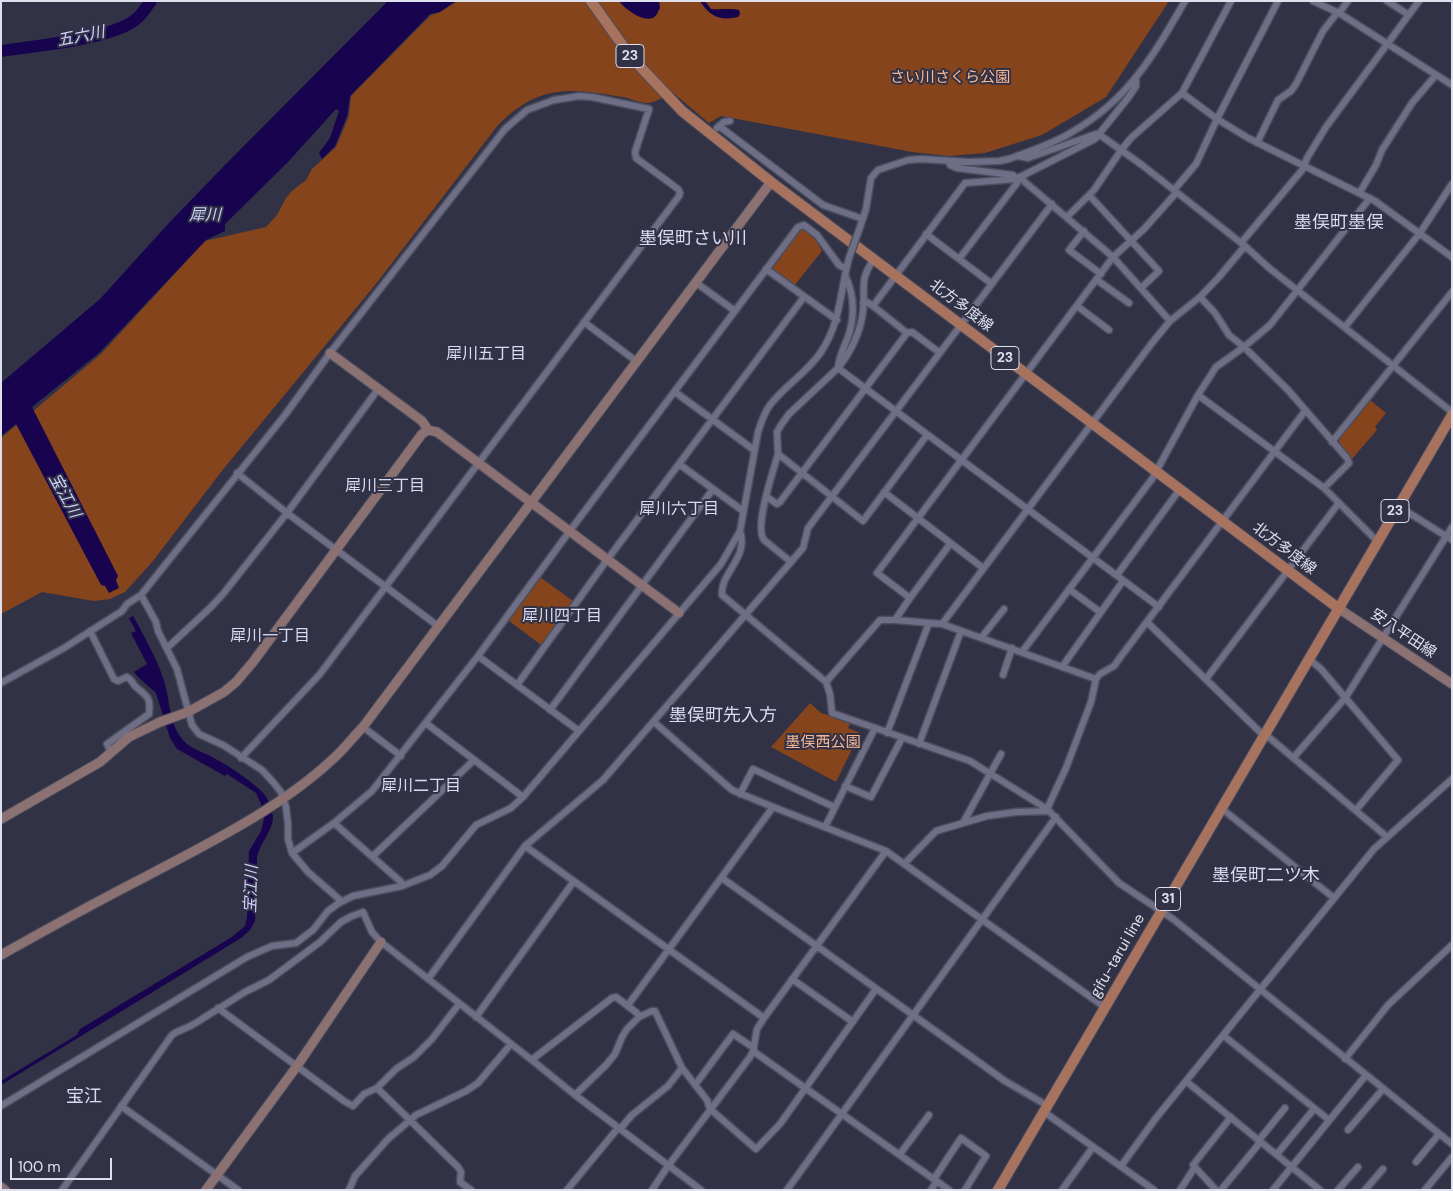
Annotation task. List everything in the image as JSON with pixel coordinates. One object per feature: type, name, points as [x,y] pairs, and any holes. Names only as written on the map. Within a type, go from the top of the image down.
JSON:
[{"type":"main road","name":"北方多度線","points":[[591,1],[631,58],[676,104],[711,135],[1338,608]]},
{"type":"main road","name":"23","points":[[1338,608],[1452,414]]},
{"type":"main road","name":"gifu-tarui line","points":[[998,1190],[1338,608]]},
{"type":"street","points":[[1,1106],[247,957],[272,946],[296,943],[307,936],[328,912],[338,904],[353,896],[402,886],[430,875],[442,866],[476,825],[511,808],[523,797],[721,564],[740,531],[754,450],[763,417],[770,404],[820,354],[830,337],[837,320],[849,258],[863,219],[872,178],[878,170],[908,160],[989,162],[1009,159],[1071,133],[1089,122],[1136,79],[1159,47],[1185,1]]},
{"type":"street","points":[[1067,217],[1089,195],[1131,138],[1182,93],[1230,1]]},
{"type":"street","points":[[910,598],[877,573],[1113,257],[1144,229],[1196,164],[1278,1]]},
{"type":"street","points":[[1313,1],[1338,13],[1452,86]]},
{"type":"street","points":[[1257,143],[1278,100],[1291,91],[1296,84],[1323,31],[1348,1]]},
{"type":"street","points":[[1387,1],[1409,15]]},
{"type":"street","points":[[942,624],[1170,321],[1200,297],[1219,277],[1290,186],[1304,166],[1326,127],[1419,1]]},
{"type":"street","points":[[1360,192],[1376,165],[1382,150],[1412,103],[1435,76]]},
{"type":"street","points":[[873,306],[965,183],[1018,178],[1090,142],[1100,135],[1104,127],[1132,92],[1136,86],[1136,79]]},
{"type":"street","points":[[1182,93],[1217,119],[1257,143],[1370,198],[1452,257]]},
{"type":"street","points":[[1,683],[122,611],[127,604],[141,595],[285,415],[330,353],[506,129],[527,110],[554,100],[579,96],[649,109],[635,152],[636,158],[678,189],[680,192],[679,196],[320,674],[241,758]]},
{"type":"street","points":[[711,135],[724,122],[730,121]]},
{"type":"street","points":[[719,126],[824,205],[863,219]]},
{"type":"street","points":[[1018,156],[1028,158],[1096,134],[1100,135],[1122,149],[1175,191],[1452,414]]},
{"type":"street","points":[[948,161],[950,165],[957,168],[1005,173],[1018,178],[1052,204],[1113,257],[1170,321]]},
{"type":"street","points":[[959,259],[1009,194],[1017,183],[1018,178]]},
{"type":"street","points":[[1,955],[64,919],[198,849],[280,801],[336,757],[362,727],[771,182]]},
{"type":"street","points":[[1345,327],[1420,233],[1452,184]]},
{"type":"street","points":[[1089,195],[1159,271],[1141,288]]},
{"type":"street","points":[[1022,652],[1157,472],[1198,395],[1219,364],[1244,347],[1270,325],[1370,198]]},
{"type":"street","points":[[428,979],[525,846],[603,780],[803,548],[808,528],[1052,204]]},
{"type":"street","points":[[292,853],[334,823],[372,791],[427,724],[798,226],[804,225],[817,235],[845,272],[850,285],[853,317],[849,334],[839,357],[838,368]]},
{"type":"street","points":[[1084,232],[1069,250],[1129,303]]},
{"type":"street","points":[[926,234],[992,284]]},
{"type":"street","points":[[791,562],[761,536],[762,516],[778,454],[777,432],[789,414],[838,368],[847,357],[857,337],[864,311],[862,284],[868,268],[874,259]]},
{"type":"street","points":[[766,269],[837,320]]},
{"type":"street","points":[[695,282],[735,311]]},
{"type":"street","points":[[1332,442],[1452,292]]},
{"type":"street","points":[[517,685],[678,464],[804,297]]},
{"type":"street","points":[[1200,297],[1215,313],[1229,335],[1288,390],[1347,458],[1349,463],[1324,488]]},
{"type":"street","points":[[863,303],[867,302],[907,333],[912,332],[940,353]]},
{"type":"street","points":[[1077,306],[1109,330]]},
{"type":"street","points":[[584,322],[636,361]]},
{"type":"street","points":[[766,497],[777,504],[780,502],[907,333]]},
{"type":"street","points":[[330,353],[422,421],[428,430],[437,432],[679,613]]},
{"type":"street","points":[[838,368],[1159,607]]},
{"type":"street","points":[[168,648],[210,608],[287,513],[379,388]]},
{"type":"street","points":[[675,392],[754,450]]},
{"type":"street","points":[[1198,395],[1324,488],[1377,541]]},
{"type":"street","points":[[1048,810],[1076,743],[1091,702],[1096,679],[1100,674],[1114,666],[1305,411]]},
{"type":"street","points":[[1,819],[100,762],[129,737],[160,722],[186,713],[224,692],[236,682],[254,662],[422,434],[428,430]]},
{"type":"street","points":[[778,454],[863,521],[927,435]]},
{"type":"street","points":[[678,464],[743,511]]},
{"type":"street","points":[[237,474],[438,626]]},
{"type":"street","points":[[1116,576],[1180,489]]},
{"type":"street","points":[[550,710],[713,490]]},
{"type":"street","points":[[884,492],[983,568]]},
{"type":"street","points":[[1206,679],[1338,504]]},
{"type":"street","points":[[1398,506],[1449,538]]},
{"type":"street","points":[[1294,757],[1346,697],[1449,538],[1452,527]]},
{"type":"street","points":[[740,531],[742,548],[722,591],[722,595],[826,682],[830,694],[832,713],[970,761],[1048,810],[1119,884],[1161,911],[1452,1144]]},
{"type":"street","points":[[895,620],[950,544]]},
{"type":"street","points":[[1062,667],[1124,581]]},
{"type":"street","points":[[1069,589],[1100,612]]},
{"type":"street","points":[[141,595],[178,669],[186,713],[192,725],[199,734],[223,745],[262,770],[274,782],[288,824],[288,839],[292,853],[308,872],[339,899],[338,904]]},
{"type":"street","name":"安八平田線","points":[[1338,608],[1452,684]]},
{"type":"street","points":[[981,638],[1004,609]]},
{"type":"street","points":[[826,682],[880,620],[942,624],[1096,679]]},
{"type":"street","points":[[1147,622],[1251,726],[1294,757],[1387,837]]},
{"type":"street","points":[[887,733],[929,623]]},
{"type":"street","points":[[90,631],[116,681],[127,677],[130,678],[146,694],[150,706],[149,714],[146,718],[128,728],[107,744],[111,752]]},
{"type":"street","points":[[919,744],[961,631]]},
{"type":"street","points":[[1003,675],[1012,648]]},
{"type":"street","points":[[478,656],[579,731]]},
{"type":"street","points":[[1309,659],[1321,669],[1346,697],[1398,760],[1356,810]]},
{"type":"street","points":[[654,722],[732,790],[886,851],[1106,1008]]},
{"type":"street","points":[[427,724],[523,797]]},
{"type":"street","points":[[362,727],[401,756]]},
{"type":"street","points":[[825,826],[875,728]]},
{"type":"street","points":[[845,786],[871,797],[902,738]]},
{"type":"street","points":[[963,823],[1001,754]]},
{"type":"street","points":[[373,856],[474,760]]},
{"type":"street","points":[[740,794],[753,769],[834,807]]},
{"type":"street","points":[[1121,1166],[1156,1118],[1374,849],[1452,779]]},
{"type":"street","points":[[628,1005],[773,807]]},
{"type":"street","points":[[1221,808],[1334,898]]},
{"type":"street","points":[[904,864],[936,831],[987,816],[1048,810]]},
{"type":"street","points":[[787,1190],[1056,817]]},
{"type":"street","points":[[334,823],[373,856],[401,882],[402,886]]},
{"type":"street","points":[[525,846],[764,1018]]},
{"type":"street","points":[[652,1190],[753,1049],[757,1029],[764,1018],[886,851]]},
{"type":"street","points":[[722,878],[1046,1109],[1093,1147],[1154,1190]]},
{"type":"street","points":[[476,1017],[574,882]]},
{"type":"street","points":[[62,1190],[172,1035],[177,1031],[186,1029],[245,992],[269,980],[320,942],[341,922],[363,912],[372,932],[381,942],[575,1095],[701,1190]]},
{"type":"street","points":[[206,1190],[296,1066],[381,942]]},
{"type":"street","points":[[1345,1058],[1388,1006],[1452,945]]},
{"type":"street","points":[[792,979],[853,1022]]},
{"type":"street","points":[[575,1095],[616,1054],[627,1029],[639,1017],[656,1011],[682,1068],[707,1100],[710,1109],[756,1149],[780,1124],[876,988]]},
{"type":"street","points":[[534,1061],[534,1058],[561,1036],[612,998],[616,997],[628,1005],[639,1017]]},
{"type":"street","points":[[218,1008],[353,1106],[364,1094],[376,1088],[396,1069],[414,1057],[432,1039],[459,1004]]},
{"type":"street","points":[[695,1085],[732,1034],[949,1190]]},
{"type":"street","points":[[1224,1036],[1329,1120]]},
{"type":"street","points":[[348,1190],[355,1176],[388,1139],[409,1120],[478,1084],[511,1044]]},
{"type":"street","points":[[567,1190],[632,1115],[668,1086],[682,1068]]},
{"type":"street","points":[[1274,1190],[1366,1075]]},
{"type":"street","points":[[1187,1082],[1320,1190]]},
{"type":"street","points":[[376,1088],[458,1167],[461,1172],[460,1182],[471,1190]]},
{"type":"street","points":[[1348,1130],[1383,1089]]},
{"type":"street","points":[[121,1106],[238,1190]]},
{"type":"street","points":[[1221,1190],[1285,1108]]},
{"type":"street","points":[[1276,1154],[1314,1108]]},
{"type":"street","points":[[900,1154],[929,1115]]},
{"type":"street","points":[[1216,1190],[1193,1165],[1231,1117]]},
{"type":"street","points":[[1416,1162],[1438,1134]]},
{"type":"street","points":[[931,1190],[961,1138],[986,1156],[965,1190]]},
{"type":"street","points":[[1062,1190],[1093,1147]]},
{"type":"street","points":[[1425,1190],[1452,1157]]},
{"type":"street","points":[[1338,1190],[1358,1167]]},
{"type":"street","points":[[1180,1190],[1195,1168]]},
{"type":"street","points":[[1365,1190],[1383,1169]]},
{"type":"street","points":[[1,1187],[5,1190]]},
{"type":"green space","name":"さい川さくら公園","points":[[458,1],[1169,1],[1106,97],[1042,135],[985,153],[949,156],[912,152],[721,116],[709,123],[672,92],[651,103],[603,94],[570,91],[556,92],[528,102],[498,125],[375,285],[221,472],[153,561],[125,592],[110,599],[94,601],[42,592],[1,614],[1,438],[101,354],[205,241],[266,227],[277,215],[292,191],[306,180],[312,169],[336,147],[349,116],[351,96],[431,15],[442,11]]},
{"type":"green space","points":[[800,228],[814,237],[822,251],[794,286],[770,268]]},
{"type":"green space","points":[[1370,400],[1386,413],[1375,427],[1377,430],[1352,459],[1339,444],[1339,439]]},
{"type":"green space","points":[[540,577],[573,601],[541,645],[508,620]]},
{"type":"green space","name":"墨俣西公園","points":[[810,703],[821,713],[851,722],[848,728],[860,733],[836,782],[771,747]]},
{"type":"water","name":"犀川","points":[[386,1],[456,1],[440,12],[430,14],[350,96],[347,116],[335,146],[322,159],[319,153],[330,138],[339,111],[336,109],[288,162],[225,224],[225,231],[206,240],[99,353],[32,407],[118,576],[116,580],[119,588],[109,593],[105,586],[101,585],[16,424],[1,436],[1,383],[100,299],[168,224]]},
{"type":"water","points":[[619,1],[659,1],[660,8],[653,18],[649,19],[629,11]]},
{"type":"water","points":[[700,1],[705,1],[711,9],[739,10],[740,14],[738,17],[721,18],[708,11]]},
{"type":"water","name":"宝江川","points":[[133,616],[150,647],[160,671],[173,722],[180,736],[191,747],[220,761],[248,780],[268,799],[273,819],[257,857],[255,921],[250,930],[241,938],[1,1085],[1,1081],[77,1035],[80,1029],[232,937],[245,926],[247,918],[249,851],[261,831],[264,819],[261,804],[256,793],[227,774],[225,776],[177,749],[170,738],[156,693],[134,672],[147,664],[131,633],[136,631],[129,618]]},
{"type":"waterway","name":"五六川","points":[[1,51],[72,41],[110,32],[136,19],[151,1]]},
{"type":"district","name":"墨俣町墨俣","points":[[1339,223]]},
{"type":"district","name":"墨俣町さい川","points":[[693,239]]},
{"type":"district","name":"犀川五丁目","points":[[486,355]]},
{"type":"district","name":"犀川三丁目","points":[[385,487]]},
{"type":"district","name":"犀川六丁目","points":[[679,510]]},
{"type":"district","name":"犀川四丁目","points":[[562,617]]},
{"type":"district","name":"犀川一丁目","points":[[270,637]]},
{"type":"district","name":"墨俣町先入方","points":[[723,716]]},
{"type":"district","name":"犀川二丁目","points":[[421,787]]},
{"type":"district","name":"墨俣町二ツ木","points":[[1266,876]]},
{"type":"district","name":"宝江","points":[[84,1097]]}]
